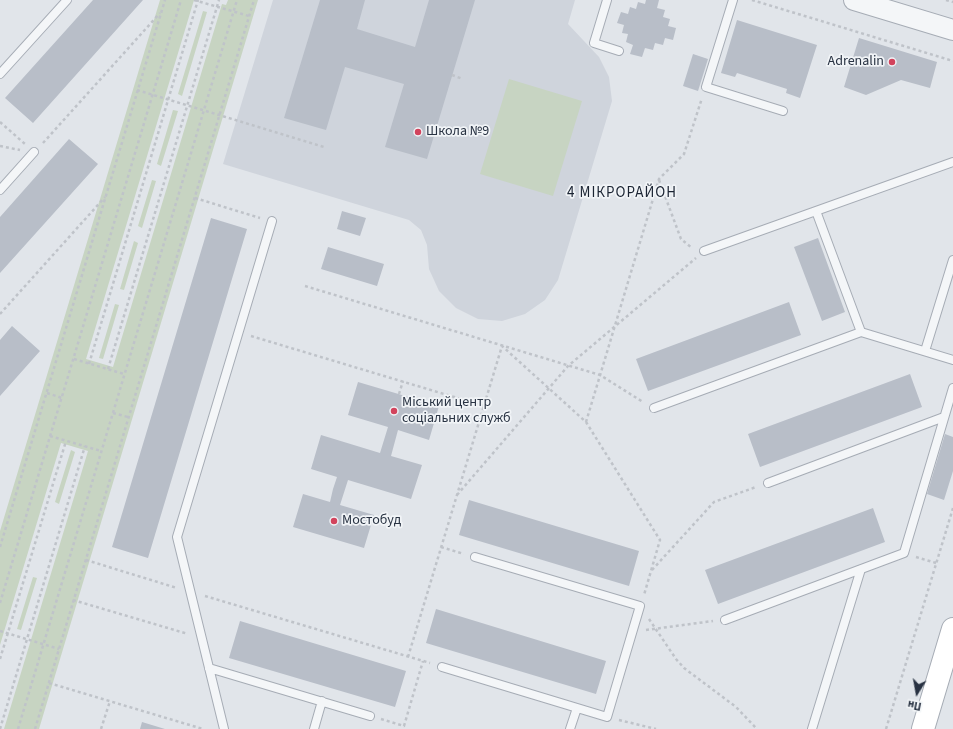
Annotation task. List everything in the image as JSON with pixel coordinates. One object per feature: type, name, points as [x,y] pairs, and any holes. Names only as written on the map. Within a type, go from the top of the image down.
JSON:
[{"type":"main road","points":[[923,729],[953,629]]},
{"type":"street","points":[[854,0],[953,30]]},
{"type":"lane","points":[[0,74],[67,0]]},
{"type":"lane","points":[[607,0],[594,43],[619,51]]},
{"type":"lane","points":[[733,0],[706,86],[783,111]]},
{"type":"lane","points":[[0,190],[34,152]]},
{"type":"lane","points":[[704,251],[953,162]]},
{"type":"lane","points":[[816,211],[861,332]]},
{"type":"lane","points":[[224,729],[177,537],[272,221]]},
{"type":"lane","points":[[925,351],[953,260]]},
{"type":"lane","points":[[654,408],[861,332],[953,360]]},
{"type":"lane","points":[[725,620],[904,553],[953,388]]},
{"type":"lane","points":[[768,482],[944,417]]},
{"type":"lane","points":[[442,667],[607,717],[640,606],[475,557]]},
{"type":"lane","points":[[812,729],[861,569]]},
{"type":"lane","points":[[209,668],[370,716]]},
{"type":"lane","points":[[314,729],[322,701]]},
{"type":"lane","points":[[570,729],[577,708]]},
{"type":"path","points":[[0,547],[165,0]]},
{"type":"path","points":[[0,603],[181,0]]},
{"type":"path","points":[[89,364],[197,0],[249,16]]},
{"type":"path","points":[[108,369],[219,0]]},
{"type":"path","points":[[18,729],[237,0]]},
{"type":"path","points":[[35,729],[254,0]]},
{"type":"path","points":[[752,0],[953,61]]},
{"type":"path","points":[[946,0],[953,2]]},
{"type":"path","points":[[0,122],[34,152],[161,12]]},
{"type":"path","points":[[452,75],[463,79]]},
{"type":"path","points":[[586,422],[659,179],[684,154],[706,86]]},
{"type":"path","points":[[137,90],[324,147]]},
{"type":"path","points":[[659,179],[681,239]]},
{"type":"path","points":[[0,314],[106,196]]},
{"type":"path","points":[[195,198],[272,221]]},
{"type":"path","points":[[457,496],[568,366],[704,251]]},
{"type":"path","points":[[304,286],[600,375],[654,408]]},
{"type":"path","points":[[239,332],[484,406]]},
{"type":"path","points":[[502,346],[586,422],[660,540],[640,606],[676,659],[684,668],[736,707],[757,729]]},
{"type":"path","points":[[408,657],[502,346]]},
{"type":"path","points":[[74,359],[124,374]]},
{"type":"path","points":[[399,394],[403,382]]},
{"type":"path","points":[[46,393],[62,398]]},
{"type":"path","points":[[112,413],[128,417]]},
{"type":"path","points":[[50,436],[101,451]]},
{"type":"path","points":[[0,659],[66,441]]},
{"type":"path","points":[[0,729],[85,446]]},
{"type":"path","points":[[651,570],[714,502],[768,482]]},
{"type":"path","points":[[886,729],[953,508]]},
{"type":"path","points":[[441,547],[475,557]]},
{"type":"path","points":[[904,553],[936,563]]},
{"type":"path","points":[[86,560],[442,667]]},
{"type":"path","points":[[73,600],[202,638]]},
{"type":"path","points":[[632,632],[725,620]]},
{"type":"path","points":[[0,632],[59,649]]},
{"type":"path","points":[[370,716],[404,726],[423,661]]},
{"type":"path","points":[[49,683],[203,729]]},
{"type":"path","points":[[101,729],[110,701]]},
{"type":"path","points":[[607,717],[656,729]]},
{"type":"shaded area","name":"Школа №9","points":[[273,0],[575,0],[568,24],[599,57],[609,77],[612,101],[558,280],[545,300],[525,314],[502,321],[478,319],[456,308],[439,291],[429,269],[427,245],[421,230],[409,220],[223,164]]},
{"type":"green space","points":[[160,0],[194,0],[86,359],[113,367],[222,4],[226,5],[228,0],[258,0],[39,729],[4,729],[88,451],[61,443],[0,645],[0,531]]},
{"type":"green space","points":[[203,11],[207,12],[182,96],[178,94]]},
{"type":"green space","points":[[509,79],[582,101],[553,196],[480,174]]},
{"type":"green space","points":[[173,110],[178,111],[161,166],[157,164]]},
{"type":"green space","points":[[152,180],[156,181],[142,228],[138,226]]},
{"type":"green space","points":[[134,241],[138,243],[124,290],[120,289]]},
{"type":"green space","points":[[115,304],[119,305],[103,359],[99,358]]},
{"type":"green space","points":[[71,450],[75,452],[59,504],[55,502]]},
{"type":"green space","points":[[33,577],[37,578],[21,630],[17,629]]},
{"type":"building","points":[[93,0],[143,0],[33,123],[5,98]]},
{"type":"building","points":[[320,0],[365,0],[357,29],[415,47],[429,0],[475,0],[427,159],[385,147],[404,84],[345,67],[326,130],[284,118]]},
{"type":"building","points":[[646,0],[659,0],[657,8],[665,10],[663,17],[670,19],[668,26],[676,28],[673,40],[665,38],[663,45],[655,43],[653,50],[645,48],[642,57],[630,54],[633,45],[626,42],[628,34],[622,33],[624,25],[617,23],[621,12],[628,14],[630,7],[636,9],[638,2],[645,4]]},
{"type":"building","points":[[737,20],[817,45],[800,98],[786,93],[787,89],[737,73],[735,77],[721,73]]},
{"type":"building","points":[[859,38],[937,62],[930,88],[901,80],[866,95],[844,87]]},
{"type":"building","points":[[693,54],[708,59],[698,91],[683,86]]},
{"type":"building","points":[[69,139],[98,164],[0,273],[0,217]]},
{"type":"building","points":[[342,211],[366,218],[360,236],[337,229]]},
{"type":"building","points":[[211,218],[247,229],[148,558],[112,547]]},
{"type":"building","points":[[818,238],[845,312],[822,321],[794,247]]},
{"type":"building","points":[[328,247],[384,264],[377,286],[321,269]]},
{"type":"building","points":[[789,302],[801,335],[648,391],[636,359]]},
{"type":"building","points":[[12,326],[40,351],[0,396],[0,340]]},
{"type":"building","points":[[910,374],[922,407],[760,467],[748,434]]},
{"type":"building","points":[[358,382],[439,406],[429,440],[398,430],[391,456],[422,465],[411,499],[348,480],[340,505],[374,515],[364,548],[293,527],[303,494],[330,502],[337,477],[311,469],[321,435],[380,453],[388,427],[348,415]]},
{"type":"building","points":[[945,434],[953,437],[953,471],[944,500],[927,494]]},
{"type":"building","points":[[469,500],[639,551],[629,586],[459,535]]},
{"type":"building","points":[[873,508],[885,542],[718,604],[705,570]]},
{"type":"building","points":[[436,609],[606,661],[596,694],[426,643]]},
{"type":"building","points":[[240,621],[406,671],[395,707],[229,658]]},
{"type":"building","points":[[142,722],[165,729],[140,729]]},
{"type":"place","name":"Adrenalin","points":[[892,62]]},
{"type":"place","name":"Школа №9","points":[[418,132]]},
{"type":"place","name":"Міський центр соціальних служб","points":[[394,411]]},
{"type":"place","name":"Мостобуд","points":[[334,521]]},
{"type":"district","name":"4 МІКРОРАЙОН","points":[[622,194]]}]
